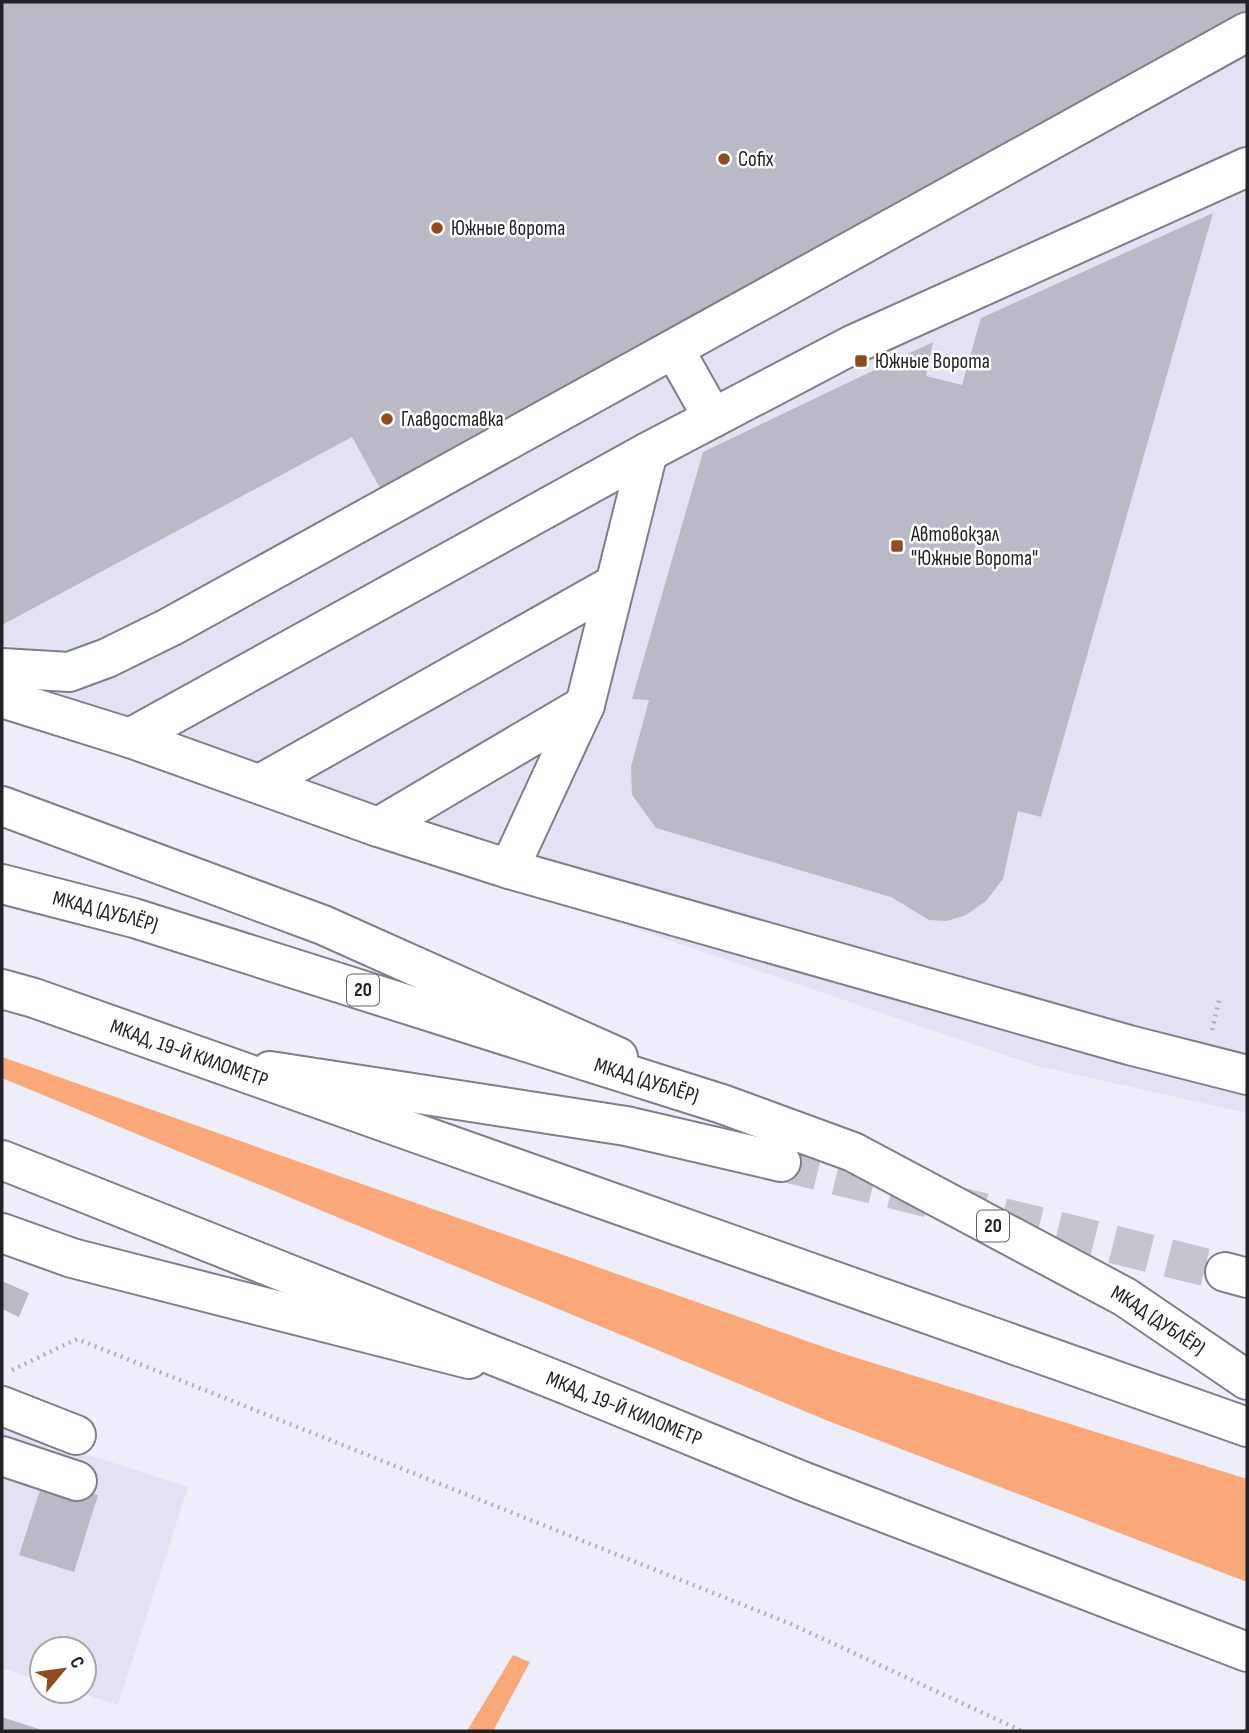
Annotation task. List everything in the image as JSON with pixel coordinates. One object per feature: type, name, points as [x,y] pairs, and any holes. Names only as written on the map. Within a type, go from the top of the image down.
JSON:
[{"type":"main road","points":[[2,668],[69,671],[107,659],[1247,32]]},
{"type":"main road","points":[[130,738],[648,452],[852,345],[1247,167]]},
{"type":"main road","points":[[674,349],[713,418]]},
{"type":"main road","points":[[509,869],[584,705],[648,452]]},
{"type":"main road","points":[[260,784],[613,585]]},
{"type":"main road","points":[[2,698],[130,738],[379,827],[509,869],[1129,1045],[1247,1075]]},
{"type":"main road","points":[[379,827],[584,705]]},
{"type":"main road","points":[[2,806],[323,925],[722,1104]]},
{"type":"main road","name":"МКАД (ДУБЛЁР)","points":[[2,884],[134,918],[722,1104],[853,1152],[1125,1297],[1247,1380]]},
{"type":"main road","name":"МКАД, 19-Й КИЛОМЕТР","points":[[2,989],[34,998],[1247,1427]]},
{"type":"main road","points":[[218,1063],[626,1126],[781,1162]]},
{"type":"main road","name":"МКАД, 19-Й КИЛОМЕТР","points":[[2,1160],[802,1481],[1247,1652]]},
{"type":"main road","points":[[2,1234],[72,1258],[565,1384]]},
{"type":"main road","points":[[2,1406],[76,1435]]},
{"type":"main road","points":[[2,1456],[77,1481]]},
{"type":"path","points":[[1210,1034],[1220,997]]},
{"type":"path","points":[[2,1375],[77,1339],[791,1624],[1023,1731]]},
{"type":"shaded area","points":[[2,2],[1247,2],[1247,1113],[1037,1066],[340,828],[2,702]]},
{"type":"shaded area","points":[[2,1057],[841,1353],[1247,1479],[1247,1582],[826,1420],[2,1078]]},
{"type":"shaded area","points":[[2,1427],[188,1487],[118,1705],[98,1699],[98,1635],[28,1635],[28,1676],[2,1668]]},
{"type":"shaded area","points":[[513,1655],[530,1662],[493,1731],[467,1731]]},
{"type":"building","name":"Южные ворота","points":[[2,2],[1247,2],[1247,19],[386,499],[352,437],[2,625]]},
{"type":"building","name":"Автовокзал \"Южные Ворота\"","points":[[1213,213],[1041,817],[1018,811],[1003,879],[986,901],[966,915],[947,921],[929,920],[891,897],[656,828],[632,795],[631,767],[649,700],[632,699],[703,452],[933,342],[926,376],[962,385],[981,318]]},
{"type":"building","points":[[2,1281],[29,1293],[19,1317],[2,1309]]},
{"type":"building","points":[[44,1478],[98,1495],[74,1572],[19,1555]]},
{"type":"building","points":[[2,1717],[45,1731],[2,1731]]},
{"type":"tunnel","points":[[781,1162],[1225,1272]]},
{"type":"place","name":"Cofix","points":[[724,159]]},
{"type":"place","name":"Южные ворота","points":[[437,228]]},
{"type":"place","name":"Южные Ворота","points":[[861,361]]},
{"type":"place","name":"Главдоставка","points":[[387,419]]},
{"type":"place","name":"Автовокзал \"Южные Ворота\"","points":[[897,546]]}]
